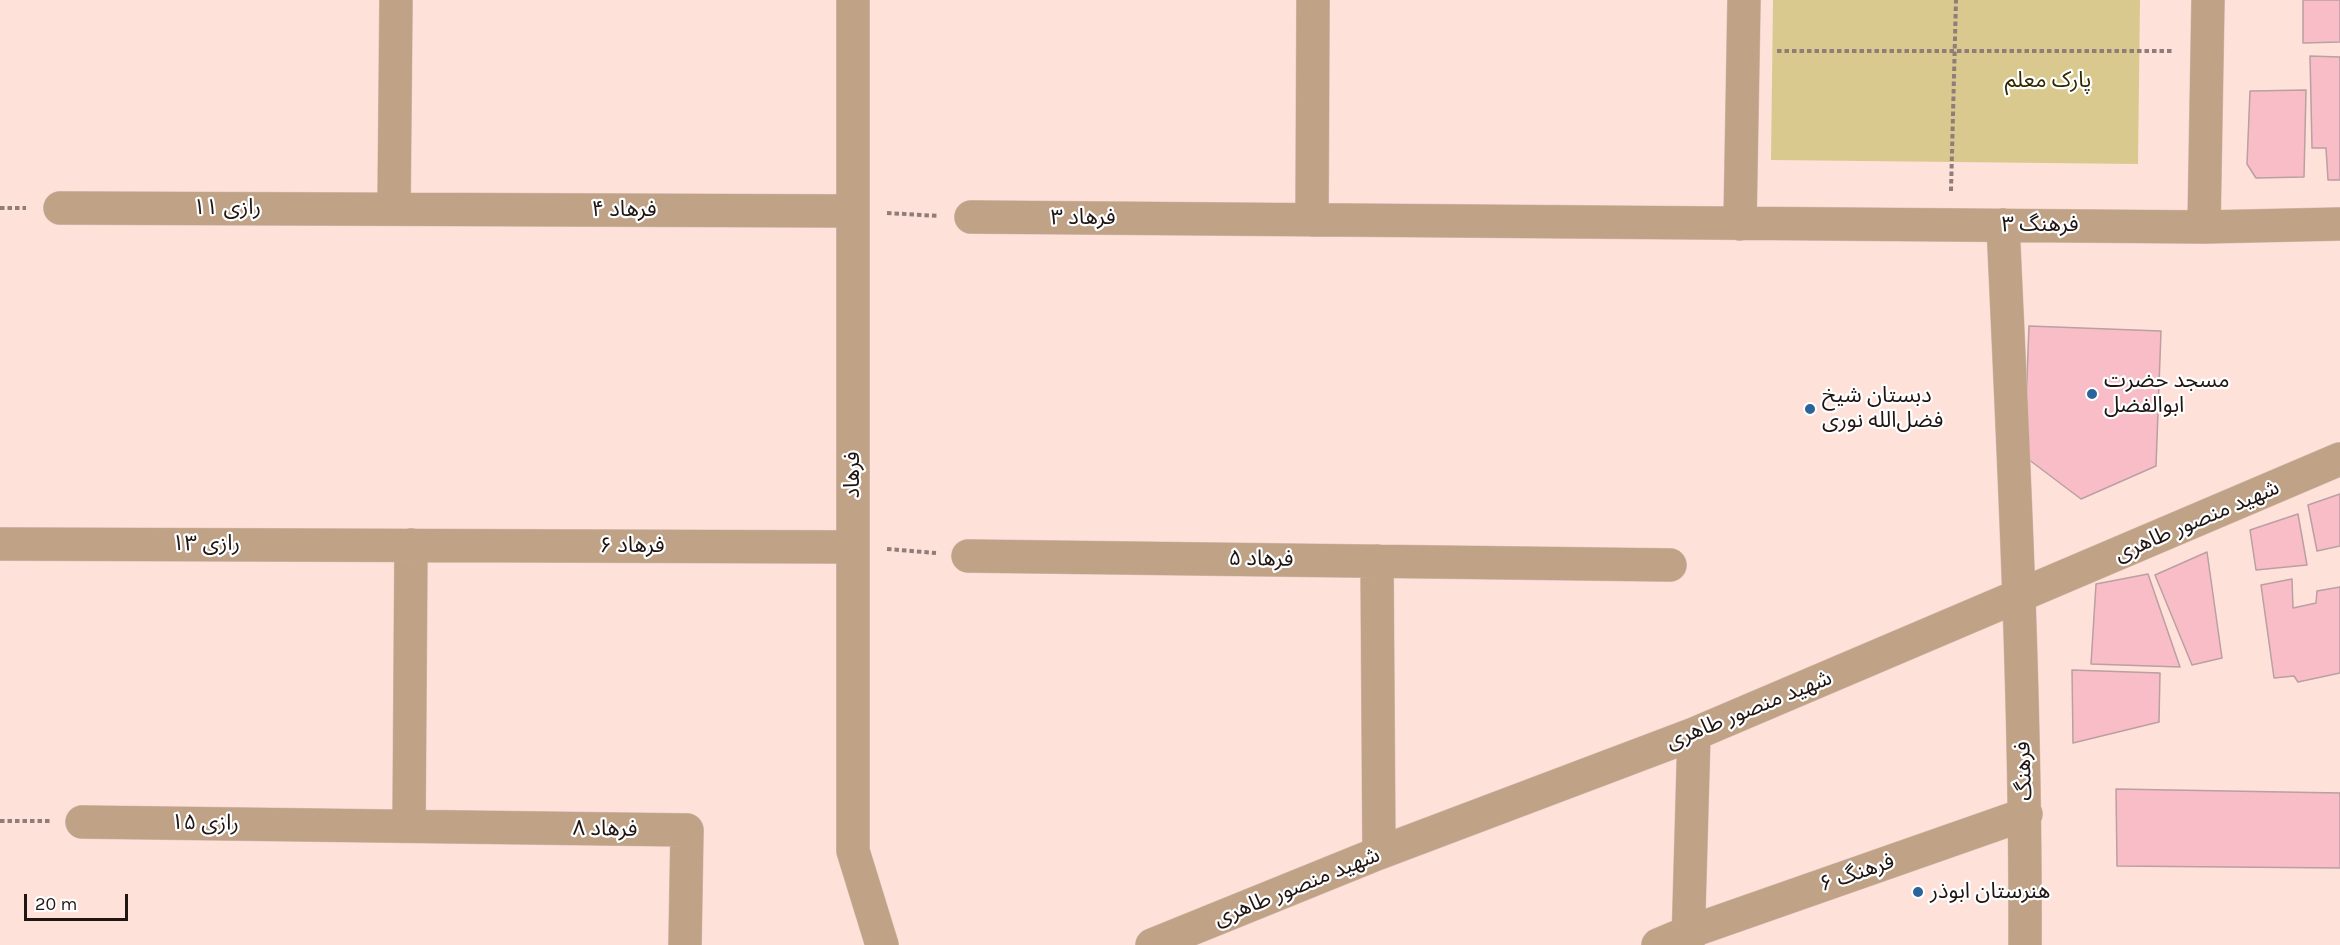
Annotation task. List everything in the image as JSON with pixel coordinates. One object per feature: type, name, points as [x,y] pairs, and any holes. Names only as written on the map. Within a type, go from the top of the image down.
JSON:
[{"type":"street","points":[[394,209],[396,0]]},
{"type":"street","name":"فرهاد","points":[[853,0],[853,851],[882,945]]},
{"type":"street","points":[[1312,220],[1314,0]]},
{"type":"street","points":[[1740,224],[1744,0]]},
{"type":"street","points":[[2204,227],[2208,0]]},
{"type":"street","name":"رازی ۱۱","points":[[60,208],[394,209]]},
{"type":"street","name":"فرهاد ۴","points":[[394,209],[853,211]]},
{"type":"street","name":"فرهاد ۳","points":[[970,218],[1740,224]]},
{"type":"street","name":"فرهنگ ۳","points":[[1740,224],[2204,227],[2340,224]]},
{"type":"street","name":"فرهنگ","points":[[2003,225],[2020,597],[2026,814],[2025,945]]},
{"type":"street","name":"شهید منصور طاهری","points":[[1152,945],[1379,853],[1694,734],[2340,459]]},
{"type":"street","name":"رازی ۱۳","points":[[0,544],[411,545]]},
{"type":"street","points":[[409,826],[411,545]]},
{"type":"street","name":"فرهاد ۶","points":[[411,545],[853,547]]},
{"type":"street","name":"فرهاد ۵","points":[[968,556],[1670,565]]},
{"type":"street","points":[[1377,561],[1379,853]]},
{"type":"street","points":[[1689,939],[1694,734]]},
{"type":"street","name":"فرهنگ ۶","points":[[1658,945],[1689,939],[2026,814]]},
{"type":"street","name":"رازی ۱۵","points":[[82,822],[409,826]]},
{"type":"street","name":"فرهاد ۸","points":[[409,826],[687,830],[685,945]]},
{"type":"path","points":[[1950,225],[1956,0]]},
{"type":"path","points":[[1743,50],[2207,50]]},
{"type":"path","points":[[853,211],[970,218]]},
{"type":"path","points":[[853,547],[968,556]]},
{"type":"path","points":[[0,821],[82,822]]},
{"type":"green space","name":"پارک معلم","points":[[1773,0],[2140,0],[2138,164],[1771,160]]},
{"type":"building","points":[[2303,0],[2340,0],[2340,42],[2303,43]]},
{"type":"building","points":[[2310,56],[2340,57],[2340,180],[2328,180],[2326,148],[2312,148]]},
{"type":"building","points":[[2306,90],[2304,177],[2256,178],[2247,164],[2250,91]]},
{"type":"building","name":"مسجد حضرت ابوالفضل","points":[[2029,326],[2161,331],[2156,466],[2081,499],[2024,456]]},
{"type":"building","points":[[2340,494],[2340,546],[2317,551],[2308,505]]},
{"type":"building","points":[[2298,514],[2307,565],[2256,570],[2250,530]]},
{"type":"building","points":[[2207,552],[2222,658],[2192,665],[2155,575]]},
{"type":"building","points":[[2148,574],[2180,667],[2091,664],[2096,584]]},
{"type":"building","points":[[2292,579],[2293,608],[2316,603],[2317,591],[2340,587],[2340,673],[2298,682],[2294,676],[2274,678],[2261,585]]},
{"type":"building","points":[[2072,670],[2160,673],[2159,722],[2073,743]]},
{"type":"building","points":[[2116,789],[2340,793],[2340,868],[2117,866]]},
{"type":"place","name":"مسجد حضرت ابوالفضل","points":[[2092,394]]},
{"type":"place","name":"دبستان شیخ فضل‌الله نوری","points":[[1810,409]]},
{"type":"place","name":"هنرستان ابوذر","points":[[1918,892]]}]
